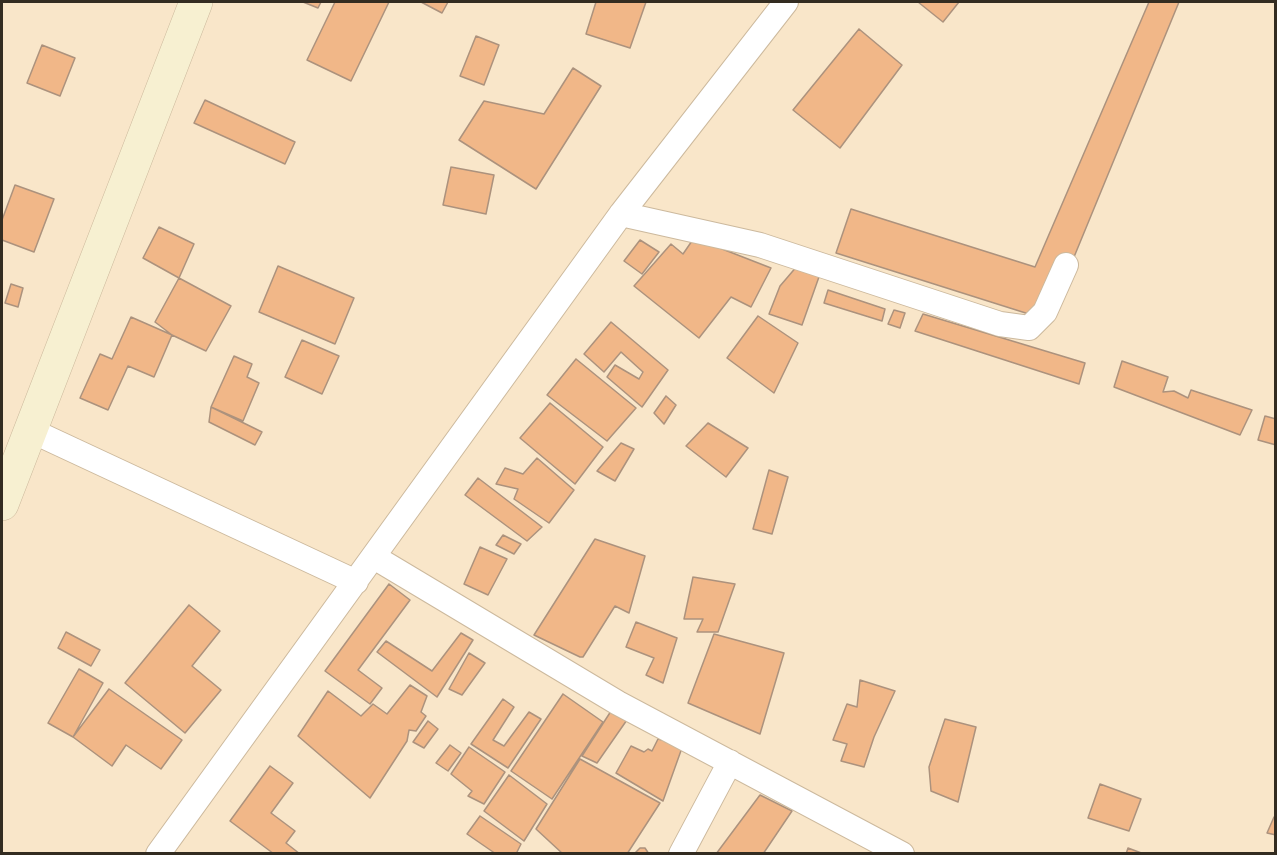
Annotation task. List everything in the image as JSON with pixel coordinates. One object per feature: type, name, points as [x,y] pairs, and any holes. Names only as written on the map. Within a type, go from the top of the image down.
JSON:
[{"type":"main road","points":[[2,504],[196,2]]},
{"type":"street","points":[[158,854],[621,214],[786,2]]},
{"type":"street","points":[[621,214],[760,245],[999,324],[1029,328],[1045,312],[1066,265]]},
{"type":"street","points":[[30,430],[356,582]]},
{"type":"street","points":[[374,557],[618,703],[902,854]]},
{"type":"street","points":[[681,854],[729,762]]},
{"type":"building","points":[[303,2],[321,2],[318,8]]},
{"type":"building","points":[[335,2],[389,2],[351,81],[307,60]]},
{"type":"building","points":[[421,2],[448,2],[442,13]]},
{"type":"building","points":[[596,2],[646,2],[630,48],[586,34]]},
{"type":"building","points":[[918,2],[959,2],[943,22]]},
{"type":"building","points":[[1149,2],[1179,2],[1074,257],[1032,315],[836,253],[851,209],[1035,267]]},
{"type":"building","points":[[859,29],[902,65],[840,148],[793,110]]},
{"type":"building","points":[[476,36],[499,45],[484,85],[460,76]]},
{"type":"building","points":[[42,45],[75,58],[60,96],[27,83]]},
{"type":"building","points":[[573,68],[601,86],[536,189],[459,140],[484,101],[544,114]]},
{"type":"building","points":[[205,100],[295,142],[285,164],[194,123]]},
{"type":"building","points":[[451,167],[494,175],[486,214],[443,205]]},
{"type":"building","points":[[15,185],[54,199],[34,252],[2,240],[2,220]]},
{"type":"building","points":[[159,227],[194,244],[179,278],[143,258]]},
{"type":"building","points":[[694,238],[771,268],[751,307],[731,297],[699,338],[634,286],[671,244],[683,254]]},
{"type":"building","points":[[640,240],[659,252],[642,274],[624,261]]},
{"type":"building","points":[[798,265],[820,274],[802,325],[769,314],[780,286]]},
{"type":"building","points":[[278,266],[354,298],[335,344],[259,312]]},
{"type":"building","points":[[179,278],[231,306],[206,351],[172,335],[155,322]]},
{"type":"building","points":[[11,284],[23,288],[18,307],[5,303]]},
{"type":"building","points":[[828,290],[885,309],[882,321],[824,303]]},
{"type":"building","points":[[894,310],[905,313],[900,328],[888,324]]},
{"type":"building","points":[[923,314],[1085,363],[1079,384],[915,331]]},
{"type":"building","points":[[758,316],[798,343],[774,393],[727,358]]},
{"type":"building","points":[[131,317],[172,335],[154,377],[128,366],[108,410],[80,398],[100,354],[112,359]]},
{"type":"building","points":[[611,322],[668,370],[642,407],[607,377],[615,365],[639,379],[643,372],[621,352],[604,372],[584,354]]},
{"type":"building","points":[[302,340],[339,356],[322,394],[285,377]]},
{"type":"building","points":[[234,356],[252,364],[247,377],[259,383],[243,421],[211,407]]},
{"type":"building","points":[[576,359],[636,408],[607,441],[547,395]]},
{"type":"building","points":[[1122,361],[1168,377],[1163,392],[1174,391],[1188,398],[1191,390],[1252,410],[1240,435],[1114,387]]},
{"type":"building","points":[[666,396],[676,405],[664,424],[654,413]]},
{"type":"building","points":[[550,403],[603,447],[575,484],[520,438]]},
{"type":"building","points":[[211,407],[262,432],[255,445],[209,422]]},
{"type":"building","points":[[1265,416],[1276,419],[1276,445],[1258,440]]},
{"type":"building","points":[[708,423],[748,448],[726,477],[686,446]]},
{"type":"building","points":[[621,443],[634,449],[615,481],[597,471]]},
{"type":"building","points":[[537,458],[574,490],[549,523],[514,499],[518,489],[496,484],[505,468],[523,474]]},
{"type":"building","points":[[769,470],[788,477],[772,534],[753,529]]},
{"type":"building","points":[[478,478],[542,527],[527,541],[465,495]]},
{"type":"building","points":[[503,535],[521,544],[514,554],[496,545]]},
{"type":"building","points":[[595,539],[645,556],[629,613],[615,606],[583,657],[580,657],[534,635]]},
{"type":"building","points":[[480,547],[507,559],[488,595],[464,584]]},
{"type":"building","points":[[693,577],[735,584],[718,632],[697,632],[703,619],[684,619]]},
{"type":"building","points":[[389,584],[410,600],[358,670],[382,688],[370,704],[325,671]]},
{"type":"building","points":[[189,605],[220,631],[192,666],[221,690],[185,733],[125,683]]},
{"type":"building","points":[[636,622],[677,638],[663,683],[646,675],[654,658],[626,647]]},
{"type":"building","points":[[66,632],[100,650],[91,666],[58,648]]},
{"type":"building","points":[[461,633],[473,640],[437,697],[377,652],[386,641],[432,671]]},
{"type":"building","points":[[714,634],[784,653],[760,734],[688,703]]},
{"type":"building","points":[[469,653],[485,663],[462,695],[449,689]]},
{"type":"building","points":[[79,669],[103,683],[73,737],[48,723]]},
{"type":"building","points":[[860,680],[895,691],[874,737],[864,767],[841,761],[847,744],[833,740],[847,704],[857,707]]},
{"type":"building","points":[[410,685],[427,696],[421,712],[426,716],[416,731],[409,730],[407,741],[370,798],[298,736],[328,691],[361,716],[373,704],[387,714]]},
{"type":"building","points":[[109,689],[182,740],[161,769],[126,745],[112,766],[73,737]]},
{"type":"building","points":[[563,694],[603,722],[552,799],[511,771]]},
{"type":"building","points":[[503,699],[514,707],[493,740],[504,746],[529,712],[541,719],[508,768],[471,744]]},
{"type":"building","points":[[613,708],[629,717],[597,763],[582,756]]},
{"type":"building","points":[[945,719],[976,727],[958,802],[931,791],[929,767]]},
{"type":"building","points":[[428,721],[438,729],[424,748],[413,742]]},
{"type":"building","points":[[658,739],[683,745],[663,801],[616,773],[631,746],[644,752],[648,749],[652,751]]},
{"type":"building","points":[[450,745],[461,753],[448,771],[436,763]]},
{"type":"building","points":[[469,747],[505,772],[484,804],[468,796],[472,791],[451,774]]},
{"type":"building","points":[[580,759],[660,803],[627,854],[563,854],[536,829]]},
{"type":"building","points":[[270,766],[293,783],[271,813],[295,831],[286,843],[300,854],[274,854],[230,821]]},
{"type":"building","points":[[509,775],[547,804],[524,841],[484,811]]},
{"type":"building","points":[[1100,784],[1141,799],[1129,831],[1088,818]]},
{"type":"building","points":[[760,795],[792,811],[763,854],[716,854]]},
{"type":"building","points":[[480,816],[521,844],[516,854],[496,854],[467,834]]},
{"type":"building","points":[[1276,817],[1276,835],[1267,833]]},
{"type":"building","points":[[640,848],[645,848],[649,854],[634,854]]},
{"type":"building","points":[[1128,848],[1144,854],[1126,854]]}]
